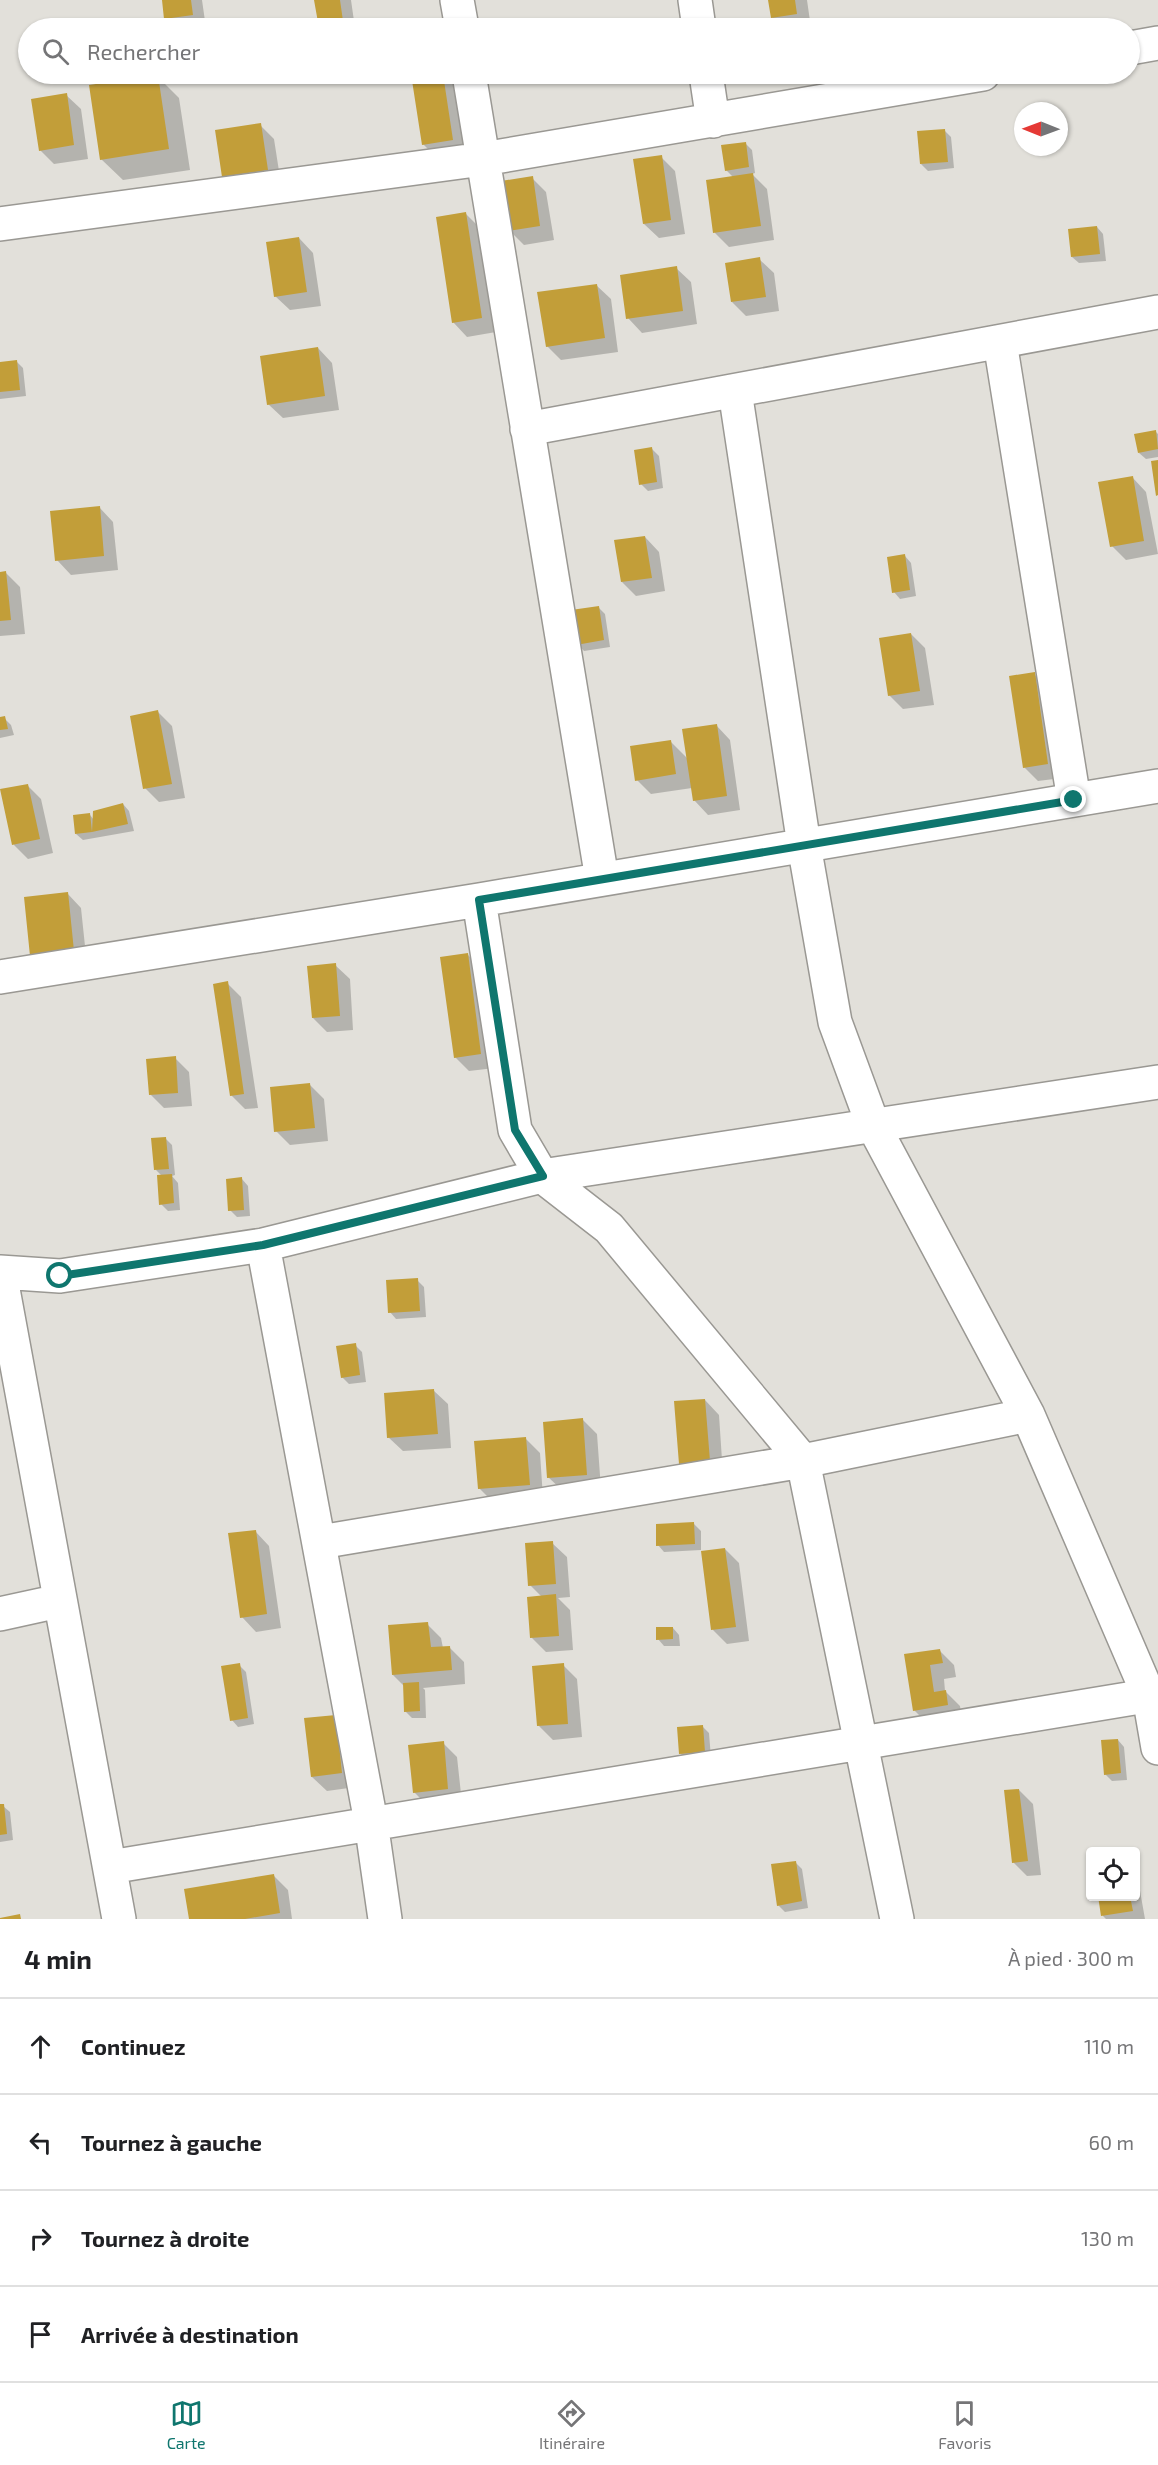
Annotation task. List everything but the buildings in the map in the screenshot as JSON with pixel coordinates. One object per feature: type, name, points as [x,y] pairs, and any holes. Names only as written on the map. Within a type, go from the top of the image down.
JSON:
[{"type":"street","points":[[457,0],[460,18]]},
{"type":"street","points":[[695,0],[698,18]]},
{"type":"street","points":[[1140,46],[1158,43]]},
{"type":"street","points":[[471,84],[602,879]]},
{"type":"street","points":[[707,84],[713,121]]},
{"type":"street","points":[[0,224],[483,159],[926,84]]},
{"type":"street","points":[[527,429],[1158,312]]},
{"type":"street","points":[[1000,342],[1074,800]]},
{"type":"street","points":[[735,391],[804,845],[835,1022],[873,1125],[1028,1415],[1154,1695],[1158,1748]]},
{"type":"street","points":[[0,977],[479,900],[1158,786]]},
{"type":"street","points":[[479,900],[515,1130],[543,1176],[609,1228],[803,1461],[863,1743],[897,1919]]},
{"type":"street","points":[[119,1919],[0,1273],[60,1276],[263,1245],[543,1176],[1158,1082]]},
{"type":"street","points":[[263,1245],[371,1822],[385,1919]]},
{"type":"street","points":[[320,1542],[803,1461],[1028,1415]]},
{"type":"street","points":[[0,1614],[59,1600]]},
{"type":"street","points":[[110,1867],[371,1822],[1154,1695]]},
{"type":"route","points":[[60,1276],[263,1245],[543,1176],[515,1130],[479,900],[1074,800]]}]
